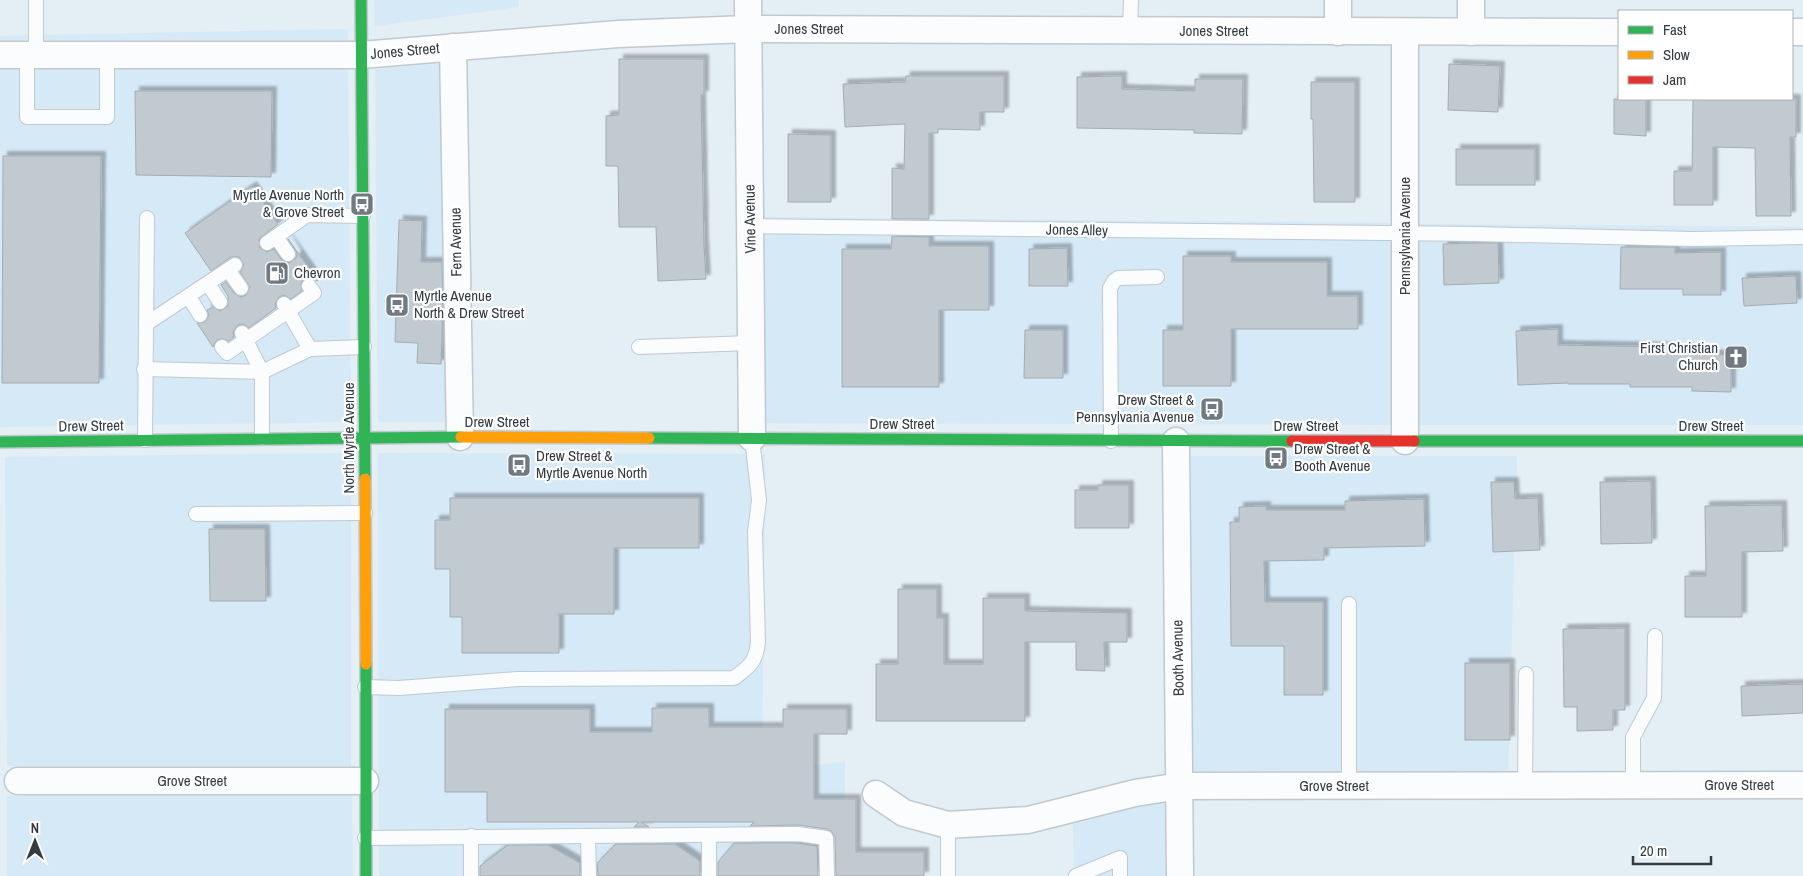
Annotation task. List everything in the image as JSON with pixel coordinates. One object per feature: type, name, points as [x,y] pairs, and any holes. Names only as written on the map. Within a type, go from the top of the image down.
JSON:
[{"type":"main road","name":"North Myrtle Avenue","points":[[361,0],[366,876]]},
{"type":"main road","name":"Drew Street","points":[[0,442],[460,437],[1111,441],[1803,441]]},
{"type":"street","name":"Vine Avenue","points":[[748,0],[752,438]]},
{"type":"street","points":[[1338,0],[1338,32]]},
{"type":"street","points":[[1470,0],[1470,32]]},
{"type":"street","name":"Jones Street","points":[[0,55],[361,55],[618,34],[748,29],[1618,32]]},
{"type":"street","name":"Pennsylvania Avenue","points":[[1405,32],[1405,441]]},
{"type":"street","name":"Fern Avenue","points":[[453,47],[460,437]]},
{"type":"street","name":"Booth Avenue","points":[[1176,441],[1180,876]]},
{"type":"street","name":"Grove Street","points":[[18,781],[365,781]]},
{"type":"street","name":"Grove Street","points":[[876,794],[904,813],[948,824],[1028,820],[1135,793],[1180,786],[1803,785]]},
{"type":"lane","points":[[36,0],[26,118],[107,118],[107,55]]},
{"type":"lane","points":[[1130,31],[1131,0]]},
{"type":"lane","points":[[288,254],[271,240],[307,215],[363,216]]},
{"type":"lane","points":[[145,440],[144,369],[147,218]]},
{"type":"lane","name":"Jones Alley","points":[[750,226],[1693,239],[1803,237]]},
{"type":"lane","points":[[146,324],[231,268],[241,288]]},
{"type":"lane","points":[[1111,441],[1110,288],[1118,278],[1157,277]]},
{"type":"lane","points":[[208,284],[220,302]]},
{"type":"lane","points":[[222,346],[227,353],[244,336],[286,307],[314,294],[309,286]]},
{"type":"lane","points":[[188,297],[200,315]]},
{"type":"lane","points":[[286,307],[310,349]]},
{"type":"lane","points":[[244,336],[262,372],[262,438]]},
{"type":"lane","points":[[639,346],[751,343]]},
{"type":"lane","points":[[144,369],[262,372],[310,349],[364,347]]},
{"type":"lane","points":[[366,687],[399,688],[518,679],[734,678],[750,666],[757,654],[758,642],[755,532],[759,500],[752,438]]},
{"type":"lane","points":[[196,514],[365,513]]},
{"type":"lane","points":[[1350,604],[1350,786]]},
{"type":"lane","points":[[1633,785],[1633,737],[1654,698],[1655,636]]},
{"type":"lane","points":[[1525,786],[1526,674]]},
{"type":"lane","points":[[948,824],[948,876]]},
{"type":"lane","points":[[366,838],[798,834],[826,838],[827,876]]},
{"type":"lane","points":[[709,835],[709,876]]},
{"type":"lane","points":[[471,836],[471,876]]},
{"type":"lane","points":[[588,837],[589,876]]},
{"type":"lane","points":[[1076,876],[1120,858],[1120,876]]},
{"type":"shaded area","points":[[374,0],[519,0],[519,7],[375,26]]},
{"type":"shaded area","points":[[348,29],[348,40],[0,40],[0,36]]},
{"type":"shaded area","points":[[440,64],[446,422],[378,422],[375,69]]},
{"type":"shaded area","points":[[0,70],[348,70],[351,422],[0,427]]},
{"type":"shaded area","points":[[763,217],[1391,223],[1392,425],[765,423]]},
{"type":"shaded area","points":[[1418,224],[1803,227],[1803,425],[1418,425]]},
{"type":"shaded area","points":[[351,453],[351,766],[7,766],[5,457]]},
{"type":"shaded area","points":[[378,453],[765,454],[762,770],[845,762],[845,876],[379,876]]},
{"type":"shaded area","points":[[1189,456],[1517,456],[1508,771],[1193,771]]},
{"type":"shaded area","points":[[7,796],[352,796],[353,876],[7,876]]},
{"type":"shaded area","points":[[1166,803],[1167,876],[1074,876],[1073,824],[1138,807]]},
{"type":"building","points":[[619,59],[704,59],[704,95],[701,95],[706,279],[658,281],[656,227],[619,227],[618,166],[606,166],[606,116],[619,115]]},
{"type":"building","points":[[1449,64],[1500,66],[1498,112],[1448,110]]},
{"type":"building","points":[[906,76],[1004,76],[1004,112],[980,112],[980,130],[938,129],[938,133],[929,133],[929,219],[892,219],[892,168],[904,169],[905,124],[845,127],[843,84],[905,82]]},
{"type":"building","points":[[1122,76],[1122,89],[1195,91],[1195,79],[1243,79],[1242,134],[1194,133],[1194,130],[1077,128],[1077,77]]},
{"type":"building","points":[[1311,82],[1355,82],[1355,202],[1314,202]]},
{"type":"building","points":[[135,91],[272,91],[271,177],[136,175]]},
{"type":"building","points":[[1614,99],[1646,100],[1646,136],[1614,134]]},
{"type":"building","points":[[1796,99],[1796,137],[1790,137],[1791,216],[1756,216],[1755,148],[1713,147],[1713,205],[1674,205],[1674,171],[1692,171],[1693,100]]},
{"type":"building","points":[[788,134],[831,135],[831,202],[788,202]]},
{"type":"building","points":[[1456,149],[1535,149],[1535,185],[1456,185]]},
{"type":"building","points":[[3,156],[101,156],[99,383],[2,383]]},
{"type":"building","name":"Chevron","points":[[252,186],[278,224],[259,239],[260,248],[267,252],[274,249],[281,259],[289,263],[296,258],[297,254],[288,239],[318,281],[309,277],[304,279],[301,283],[302,291],[291,299],[284,295],[279,297],[275,304],[276,308],[249,328],[243,324],[238,325],[233,332],[234,337],[229,341],[220,339],[216,341],[213,347],[197,323],[205,322],[209,315],[207,310],[213,307],[220,311],[228,306],[228,296],[221,285],[226,282],[234,293],[241,297],[246,295],[250,287],[240,272],[244,265],[239,257],[231,257],[211,271],[185,233]]},
{"type":"building","points":[[399,220],[422,221],[421,262],[442,262],[441,364],[417,363],[418,343],[395,342]]},
{"type":"building","points":[[892,236],[929,237],[929,246],[989,246],[989,310],[939,310],[939,387],[842,387],[842,249],[891,249]]},
{"type":"building","points":[[1498,243],[1499,283],[1444,285],[1443,244]]},
{"type":"building","points":[[1621,247],[1675,247],[1675,253],[1721,252],[1721,295],[1683,295],[1683,289],[1620,289]]},
{"type":"building","points":[[1067,248],[1068,286],[1029,286],[1029,249]]},
{"type":"building","points":[[1183,256],[1231,256],[1231,262],[1327,262],[1327,296],[1358,296],[1358,329],[1231,329],[1231,386],[1163,386],[1163,330],[1183,330]]},
{"type":"building","points":[[1796,276],[1797,303],[1744,306],[1742,278]]},
{"type":"building","points":[[1558,329],[1558,345],[1668,347],[1668,353],[1731,355],[1731,392],[1692,391],[1692,387],[1630,387],[1630,384],[1568,383],[1518,385],[1516,331]]},
{"type":"building","points":[[1025,330],[1063,330],[1063,378],[1024,378]]},
{"type":"building","points":[[1651,481],[1652,543],[1601,544],[1600,482]]},
{"type":"building","points":[[1491,482],[1514,482],[1515,499],[1538,498],[1540,550],[1493,552]]},
{"type":"building","points":[[1098,485],[1129,485],[1129,528],[1075,528],[1075,490],[1098,490]]},
{"type":"building","points":[[450,498],[699,498],[699,548],[614,548],[614,614],[559,614],[559,653],[462,653],[462,617],[450,617],[450,569],[435,569],[435,520],[450,520]]},
{"type":"building","points":[[1424,499],[1425,546],[1324,548],[1324,560],[1264,561],[1265,602],[1323,602],[1323,695],[1284,695],[1284,646],[1231,646],[1230,522],[1239,522],[1239,507],[1266,506],[1266,510],[1345,510],[1345,501]]},
{"type":"building","points":[[1782,505],[1783,551],[1742,552],[1742,617],[1685,617],[1685,576],[1706,576],[1705,506]]},
{"type":"building","points":[[209,529],[265,529],[266,601],[210,601]]},
{"type":"building","points":[[898,589],[937,589],[937,618],[944,618],[944,664],[983,664],[983,598],[1025,598],[1025,611],[1127,613],[1127,642],[1104,642],[1105,671],[1076,670],[1076,642],[1025,642],[1025,721],[876,721],[876,664],[898,664]]},
{"type":"building","points":[[1625,628],[1625,710],[1613,710],[1613,730],[1577,731],[1577,707],[1564,707],[1563,629]]},
{"type":"building","points":[[1465,663],[1510,663],[1510,740],[1465,740]]},
{"type":"building","points":[[1803,684],[1803,713],[1742,716],[1741,686]]},
{"type":"building","points":[[652,708],[709,708],[709,727],[783,727],[783,709],[847,709],[847,734],[814,734],[814,799],[856,799],[856,852],[924,852],[924,876],[836,876],[835,837],[827,829],[798,825],[750,826],[754,822],[641,822],[649,827],[634,827],[639,822],[487,822],[487,792],[445,792],[445,709],[590,709],[590,732],[652,732]]},
{"type":"building","points":[[734,843],[797,843],[817,846],[818,876],[718,876],[718,862]]},
{"type":"building","points":[[616,844],[675,844],[700,861],[700,876],[598,876],[597,863]]},
{"type":"building","points":[[508,845],[548,845],[580,863],[580,876],[480,876],[480,866]]},
{"type":"traffic: fast","points":[[361,0],[365,479]]},
{"type":"traffic: fast","points":[[0,442],[461,437]]},
{"type":"traffic: fast","points":[[649,438],[1292,441]]},
{"type":"traffic: fast","points":[[1414,441],[1803,441]]},
{"type":"traffic: fast","points":[[366,664],[366,876]]},
{"type":"traffic: slow","points":[[461,437],[649,438]]},
{"type":"traffic: slow","points":[[365,479],[366,664]]},
{"type":"traffic: jam","points":[[1292,441],[1414,441]]},
{"type":"place","name":"Myrtle Avenue North & Grove Street","points":[[362,204]]},
{"type":"place","name":"Chevron","points":[[277,273]]},
{"type":"place","name":"Myrtle Avenue North & Drew Street","points":[[397,305]]},
{"type":"place","name":"First Christian Church","points":[[1736,357]]},
{"type":"place","name":"Drew Street & Pennsylvania Avenue","points":[[1212,409]]},
{"type":"place","name":"Drew Street & Booth Avenue","points":[[1276,458]]},
{"type":"place","name":"Drew Street & Myrtle Avenue North","points":[[519,465]]}]
